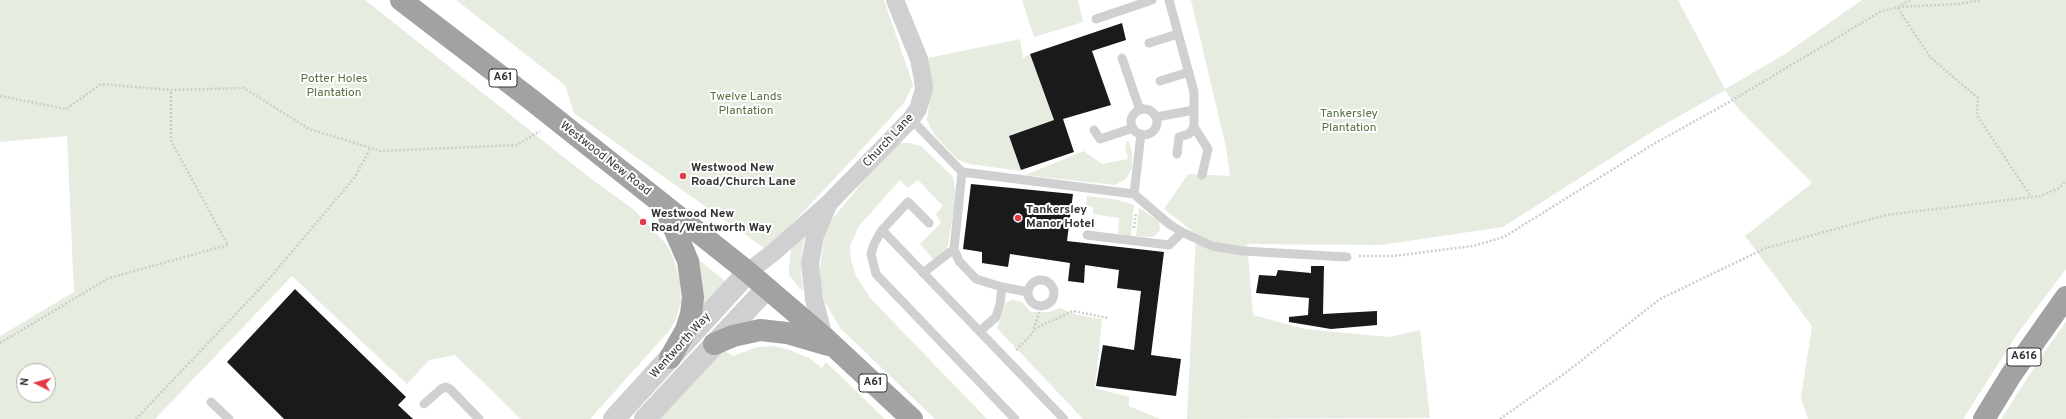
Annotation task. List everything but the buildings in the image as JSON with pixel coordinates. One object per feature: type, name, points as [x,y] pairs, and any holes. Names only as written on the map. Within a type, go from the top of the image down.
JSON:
[{"type":"highway","name":"Westwood New Road","points":[[401,0],[533,101],[556,121],[748,272],[829,342],[912,419]]},
{"type":"highway","points":[[665,206],[688,261],[693,297],[691,314],[686,330],[670,358]]},
{"type":"highway","name":"A616","points":[[1984,419],[2011,375],[2066,297]]},
{"type":"highway","points":[[714,344],[733,336],[768,330],[829,342]]},
{"type":"street","name":"Church Lane","points":[[748,272],[774,252],[829,203],[911,119],[922,98],[923,80],[919,60],[895,0]]},
{"type":"street","name":"Church Lane","points":[[829,203],[816,236],[810,264],[814,300],[829,342]]},
{"type":"street","name":"Wentworth Way","points":[[614,419],[748,272]]},
{"type":"street","name":"Wentworth Way","points":[[645,419],[767,288]]},
{"type":"lane","points":[[1096,19],[1152,0]]},
{"type":"lane","points":[[1169,0],[1194,92],[1194,127],[1208,149],[1202,175]]},
{"type":"lane","points":[[1149,42],[1178,34]]},
{"type":"lane","points":[[1122,58],[1140,110]]},
{"type":"lane","points":[[1160,81],[1189,72]]},
{"type":"lane","points":[[1140,110],[1150,111],[1156,117],[1156,126],[1150,133],[1141,134],[1133,128],[1131,124],[1133,115],[1140,110]]},
{"type":"lane","points":[[1156,117],[1194,110]]},
{"type":"lane","points":[[911,119],[962,172],[1136,196],[1169,224],[1182,232],[1212,246],[1243,251],[1347,256]]},
{"type":"lane","points":[[1177,154],[1179,137],[1189,134],[1194,127]]},
{"type":"lane","points":[[1094,130],[1100,139],[1133,128]]},
{"type":"lane","points":[[1136,196],[1141,134]]},
{"type":"lane","points":[[962,172],[954,249],[959,260],[976,278],[1002,287],[1028,292]]},
{"type":"lane","points":[[929,223],[908,202],[882,230],[874,244],[871,254],[876,274],[1015,419]]},
{"type":"lane","points":[[882,230],[1064,419]]},
{"type":"lane","points":[[1087,235],[1169,244],[1182,232]]},
{"type":"lane","points":[[923,273],[954,249]]},
{"type":"lane","points":[[1040,280],[1044,280],[1052,285],[1055,293],[1052,301],[1041,307],[1030,300],[1028,292],[1032,284],[1040,280]]},
{"type":"lane","points":[[980,331],[996,317],[1000,304],[1002,287]]},
{"type":"lane","points":[[424,404],[441,389],[446,387],[450,389],[479,419]]},
{"type":"lane","points":[[211,402],[229,419]]},
{"type":"path","points":[[1898,8],[1910,0]]},
{"type":"path","points":[[1347,256],[1393,256],[1473,246],[1504,237],[1652,145],[1756,86],[1880,12],[1898,8],[1959,4],[1980,0]]},
{"type":"path","points":[[1898,8],[1930,57],[1978,98],[1977,115],[2032,197]]},
{"type":"path","points":[[0,96],[66,109],[101,84],[170,90],[244,88],[309,130],[381,151],[517,145],[556,121]]},
{"type":"path","points":[[0,343],[109,278],[228,246],[171,141],[170,90]]},
{"type":"path","points":[[136,419],[269,279],[355,177],[370,149]]},
{"type":"path","points":[[1500,419],[1568,371],[1660,299],[1766,248],[1886,215],[2040,196],[2059,188],[2066,181]]},
{"type":"path","points":[[1132,240],[1136,196]]},
{"type":"path","points":[[1007,359],[1032,334],[1041,307]]},
{"type":"path","points":[[1034,329],[1073,311],[1108,318]]},
{"type":"green space","name":"Potter Holes Plantation","points":[[0,0],[365,0],[594,181],[633,209],[667,245],[673,257],[680,282],[681,302],[676,319],[669,331],[590,419],[521,419],[455,355],[429,360],[407,384],[292,276],[155,419],[0,419],[0,336],[74,292],[67,136],[0,142]]},
{"type":"green space","name":"Twelve Lands Plantation","points":[[456,0],[884,0],[913,85],[904,103],[773,244],[764,248],[574,113],[565,85]]},
{"type":"green space","points":[[1022,0],[1078,0],[1083,22],[1034,37]]},
{"type":"green space","name":"Tankersley Plantation","points":[[1191,0],[1678,0],[1725,89],[1785,54],[1862,0],[2066,0],[2066,269],[2018,333],[1963,419],[1808,419],[1801,398],[1812,326],[1745,236],[1812,183],[1736,106],[1725,90],[1653,131],[1503,227],[1381,245],[1247,244],[1253,315],[1305,329],[1389,337],[1420,330],[1430,418],[1187,419],[1196,234],[1164,209],[1188,174],[1230,176],[1226,147]]},
{"type":"green space","points":[[1020,39],[1023,58],[1030,54],[1054,120],[1009,136],[1021,171],[969,164],[957,159],[933,133],[927,120],[932,82],[928,58]]},
{"type":"green space","points":[[1128,140],[1132,152],[1132,169],[1126,179],[1115,185],[1025,175],[1084,151],[1102,164],[1128,159],[1125,146]]},
{"type":"green space","points":[[898,143],[909,143],[921,146],[953,177],[955,190],[954,209],[948,244],[944,255],[933,259],[920,244],[941,223],[936,214],[943,206],[918,180],[908,188],[900,180],[859,226],[850,246],[851,260],[856,276],[871,299],[987,419],[935,419],[841,329],[824,301],[819,276],[824,239],[829,223],[886,154]]},
{"type":"green space","points":[[1087,196],[1119,200],[1134,205],[1131,236],[1118,234],[1119,218],[1093,214],[1093,207],[1086,206]]},
{"type":"green space","points":[[1139,208],[1159,221],[1160,230],[1155,236],[1136,236]]},
{"type":"green space","points":[[810,224],[803,244],[801,272],[803,292],[789,275],[789,266],[791,250],[797,238]]},
{"type":"green space","points":[[691,253],[726,282],[696,313]]},
{"type":"green space","points":[[1012,300],[1022,302],[1031,312],[1049,312],[1060,308],[1077,315],[1102,319],[1095,388],[1129,397],[1129,406],[1160,419],[1083,419],[997,328],[1006,303]]},
{"type":"green space","points":[[2066,322],[2066,419],[2001,419],[2045,351]]},
{"type":"green space","points":[[714,344],[733,356],[757,347],[773,346],[790,350],[809,358],[822,368],[826,362],[885,419],[657,419]]},
{"type":"place","name":"Westwood New Road/Church Lane","points":[[683,176]]},
{"type":"place","name":"Tankersley Manor Hotel","points":[[1018,218]]},
{"type":"place","name":"Westwood New Road/Wentworth Way","points":[[643,222]]}]
